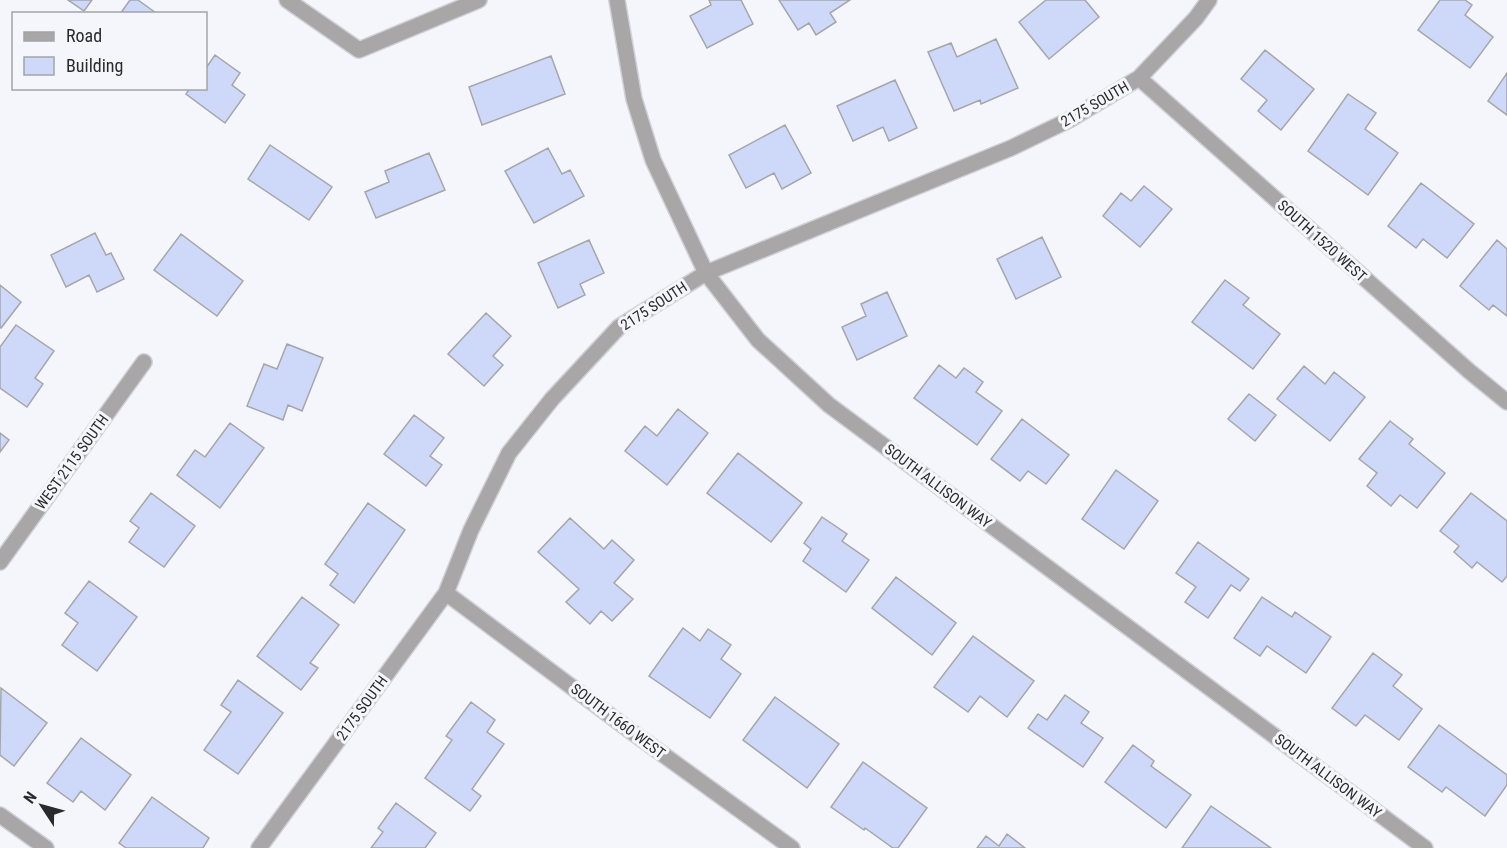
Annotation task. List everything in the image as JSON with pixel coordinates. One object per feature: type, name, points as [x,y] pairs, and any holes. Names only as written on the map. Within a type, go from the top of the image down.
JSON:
[{"type":"street","points":[[287,0],[358,50],[479,0]]},
{"type":"street","name":"SOUTH ALLISON WAY","points":[[617,0],[634,99],[653,160],[706,273],[758,340],[829,405],[1425,848]]},
{"type":"street","name":"2175 SOUTH","points":[[259,848],[446,593],[471,530],[509,453],[552,399],[619,327],[706,273],[1011,148],[1069,120],[1139,78],[1196,18],[1209,0]]},
{"type":"street","name":"SOUTH 1520 WEST","points":[[1139,78],[1507,402]]},
{"type":"street","name":"WEST 2115 SOUTH","points":[[0,562],[144,362]]},
{"type":"street","name":"SOUTH 1660 WEST","points":[[446,593],[792,848]]},
{"type":"street","points":[[0,815],[46,848]]},
{"type":"building","points":[[68,0],[92,0],[84,11]]},
{"type":"building","points":[[130,0],[138,0],[155,12],[121,12]]},
{"type":"building","points":[[709,0],[741,0],[753,24],[707,48],[690,16],[711,5]]},
{"type":"building","points":[[779,0],[850,0],[830,13],[836,22],[816,35],[809,23],[798,30]]},
{"type":"building","points":[[1046,0],[1085,0],[1099,17],[1049,59],[1019,22]]},
{"type":"building","points":[[1440,0],[1465,0],[1472,5],[1465,15],[1493,37],[1470,68],[1418,30]]},
{"type":"building","points":[[996,39],[1018,88],[981,104],[980,100],[954,111],[928,52],[951,43],[957,57]]},
{"type":"building","points":[[1265,50],[1314,89],[1281,130],[1258,111],[1267,100],[1241,79]]},
{"type":"building","points":[[215,55],[240,73],[232,85],[245,95],[225,123],[186,94],[189,90],[207,90],[207,67]]},
{"type":"building","points":[[551,56],[565,94],[482,125],[469,87]]},
{"type":"building","points":[[1507,73],[1507,115],[1488,101]]},
{"type":"building","points":[[895,80],[917,128],[889,141],[883,127],[853,141],[837,106]]},
{"type":"building","points":[[1348,94],[1376,113],[1365,129],[1398,153],[1368,195],[1308,151]]},
{"type":"building","points":[[785,125],[811,173],[782,189],[774,173],[746,188],[729,155]]},
{"type":"building","points":[[270,145],[332,187],[309,220],[248,179]]},
{"type":"building","points":[[548,148],[562,174],[570,170],[584,196],[534,223],[505,171]]},
{"type":"building","points":[[429,153],[445,190],[376,218],[365,192],[389,182],[385,171]]},
{"type":"building","points":[[1421,183],[1474,224],[1447,258],[1423,239],[1416,248],[1388,226]]},
{"type":"building","points":[[1144,186],[1172,209],[1140,247],[1103,216],[1121,193],[1131,201]]},
{"type":"building","points":[[95,233],[106,255],[111,253],[124,279],[97,292],[89,275],[66,287],[51,255]]},
{"type":"building","points":[[181,234],[243,281],[217,316],[154,270]]},
{"type":"building","points":[[1042,237],[1061,277],[1016,299],[997,259]]},
{"type":"building","points":[[589,240],[604,273],[580,284],[585,295],[558,308],[538,263]]},
{"type":"building","points":[[1497,240],[1507,249],[1507,316],[1493,305],[1489,310],[1460,286]]},
{"type":"building","points":[[1225,280],[1249,298],[1243,305],[1280,334],[1253,369],[1192,322]]},
{"type":"building","points":[[0,285],[21,302],[1,328],[0,327]]},
{"type":"building","points":[[887,292],[907,336],[857,360],[842,327],[866,316],[861,304]]},
{"type":"building","points":[[486,313],[511,336],[493,356],[503,365],[484,386],[448,354]]},
{"type":"building","points":[[16,325],[54,351],[35,378],[43,384],[27,407],[0,388],[0,347]]},
{"type":"building","points":[[287,344],[323,358],[302,411],[288,405],[283,420],[247,406],[264,364],[277,369]]},
{"type":"building","points":[[939,365],[956,378],[964,368],[983,382],[976,392],[1002,411],[977,445],[914,398]]},
{"type":"building","points":[[1304,366],[1325,384],[1334,372],[1365,397],[1330,441],[1277,399]]},
{"type":"building","points":[[1249,394],[1276,415],[1255,441],[1228,419]]},
{"type":"building","points":[[678,409],[708,433],[667,485],[625,451],[645,426],[657,436]]},
{"type":"building","points":[[414,415],[444,438],[430,456],[442,465],[426,486],[384,454]]},
{"type":"building","points":[[1022,419],[1069,455],[1046,484],[1028,471],[1020,481],[991,459]]},
{"type":"building","points":[[1390,421],[1413,439],[1409,444],[1445,473],[1417,508],[1400,495],[1391,506],[1367,486],[1377,473],[1359,459]]},
{"type":"building","points":[[230,423],[264,448],[220,508],[177,475],[195,450],[205,457]]},
{"type":"building","points":[[0,433],[9,440],[0,452]]},
{"type":"building","points":[[738,453],[802,503],[771,542],[707,493]]},
{"type":"building","points":[[1116,470],[1158,501],[1124,549],[1082,519]]},
{"type":"building","points":[[151,493],[195,526],[164,567],[129,542],[139,528],[130,521]]},
{"type":"building","points":[[1471,493],[1507,521],[1507,576],[1502,582],[1477,562],[1472,568],[1454,552],[1459,546],[1440,531]]},
{"type":"building","points":[[368,503],[405,530],[354,603],[330,585],[338,574],[325,564]]},
{"type":"building","points":[[822,517],[847,534],[842,541],[869,560],[846,592],[803,561],[811,549],[804,543]]},
{"type":"building","points":[[570,518],[604,549],[612,540],[634,560],[614,583],[633,599],[612,621],[601,611],[590,624],[566,602],[579,589],[538,552]]},
{"type":"building","points":[[1198,542],[1249,579],[1240,591],[1231,585],[1208,618],[1185,602],[1196,587],[1176,573]]},
{"type":"building","points":[[896,577],[956,623],[932,655],[872,608]]},
{"type":"building","points":[[89,581],[137,617],[97,671],[62,645],[78,623],[65,613]]},
{"type":"building","points":[[302,597],[339,625],[310,663],[318,668],[301,690],[257,656]]},
{"type":"building","points":[[1262,597],[1292,617],[1295,612],[1331,637],[1306,673],[1267,646],[1260,656],[1234,638]]},
{"type":"building","points":[[683,628],[700,641],[708,629],[731,645],[721,659],[741,674],[710,718],[649,676]]},
{"type":"building","points":[[973,636],[1034,681],[1007,717],[980,696],[968,712],[934,687]]},
{"type":"building","points":[[1373,653],[1402,675],[1393,686],[1422,709],[1399,740],[1365,715],[1356,726],[1332,708]]},
{"type":"building","points":[[238,680],[283,713],[238,774],[204,750],[231,712],[221,705]]},
{"type":"building","points":[[1,688],[47,723],[14,766],[0,755]]},
{"type":"building","points":[[1065,695],[1089,712],[1081,723],[1103,738],[1083,767],[1028,728],[1038,714],[1047,720]]},
{"type":"building","points":[[775,697],[839,744],[807,788],[743,740]]},
{"type":"building","points":[[471,702],[495,720],[487,732],[504,744],[472,789],[481,796],[470,811],[425,778],[452,740],[446,736]]},
{"type":"building","points":[[1439,725],[1507,775],[1507,785],[1485,816],[1446,787],[1442,792],[1408,767]]},
{"type":"building","points":[[81,738],[131,775],[105,810],[81,791],[73,802],[47,783]]},
{"type":"building","points":[[1133,745],[1154,761],[1151,766],[1191,795],[1166,828],[1105,782]]},
{"type":"building","points":[[863,762],[927,808],[898,848],[893,848],[831,807]]},
{"type":"building","points":[[152,797],[209,838],[203,848],[126,848],[119,843]]},
{"type":"building","points":[[396,803],[436,833],[425,848],[371,848],[383,832],[378,828]]},
{"type":"building","points":[[1211,806],[1271,848],[1182,848]]},
{"type":"building","points":[[1007,834],[1025,848],[977,848],[986,836],[999,846]]}]
